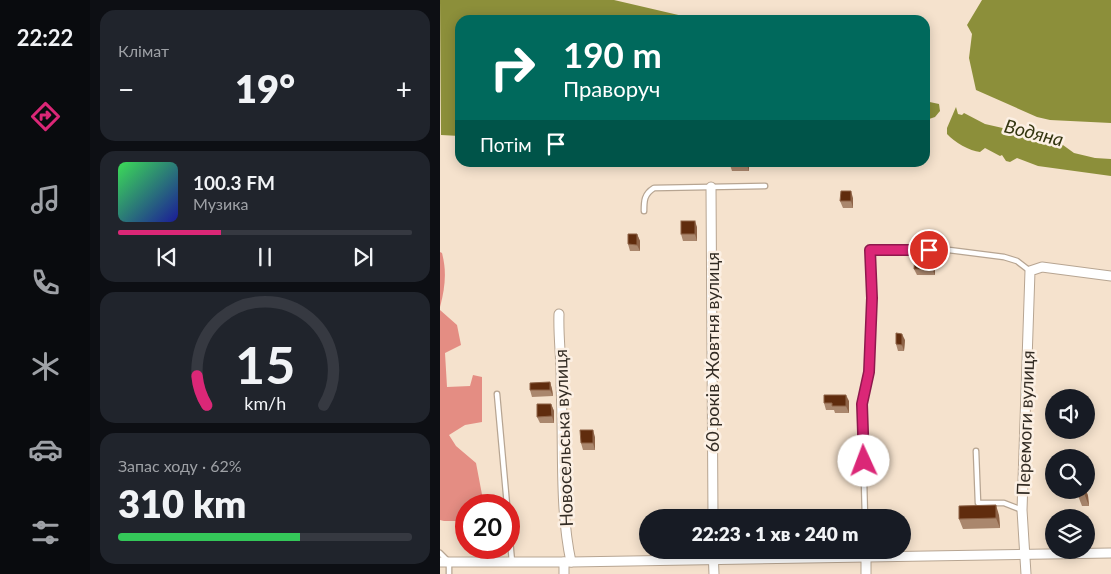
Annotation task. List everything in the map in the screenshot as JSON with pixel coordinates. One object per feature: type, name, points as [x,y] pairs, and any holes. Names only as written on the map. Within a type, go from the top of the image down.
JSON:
[{"type":"street","name":"60 років Жовтня вулиця","points":[[711,187],[713,509]]},
{"type":"street","points":[[1030,271],[1042,267],[1111,276]]},
{"type":"street","name":"Перемоги вулиця","points":[[1026,574],[1022,510],[1030,271]]},
{"type":"street","name":"Новосельська вулиця","points":[[559,314],[558,337],[562,365],[564,514],[568,562],[564,574]]},
{"type":"street","points":[[911,554],[1111,553]]},
{"type":"street","points":[[445,562],[739,559]]},
{"type":"street","points":[[866,559],[866,574]]},
{"type":"street","points":[[714,560],[714,574]]},
{"type":"lane","points":[[644,212],[645,197],[654,188],[766,186]]},
{"type":"lane","points":[[865,509],[862,404],[869,372],[872,298],[870,250],[949,250],[1004,257],[1017,261],[1030,271]]},
{"type":"lane","points":[[497,394],[506,494]]},
{"type":"lane","points":[[976,451],[978,503],[1004,504],[1022,510]]},
{"type":"lane","points":[[440,553],[449,574]]},
{"type":"shaded area","points":[[440,0],[614,0],[678,15],[455,15],[455,136],[441,135]]},
{"type":"shaded area","points":[[982,0],[1111,0],[1111,123],[1050,120],[1037,117],[976,90],[969,58],[972,34],[967,25]]},
{"type":"shaded area","points":[[930,102],[939,104],[940,111],[935,117],[930,119]]},
{"type":"shaded area","points":[[956,107],[958,114],[962,115],[964,113],[985,124],[1056,140],[1074,153],[1095,158],[1111,159],[1111,176],[1038,166],[1017,158],[1010,162],[1006,161],[1002,155],[1000,156],[985,148],[980,152],[967,148],[947,134],[947,128]]},
{"type":"shaded area","points":[[440,252],[444,260],[445,273],[440,307]]},
{"type":"shaded area","points":[[440,310],[457,325],[461,345],[445,353],[447,387],[470,386],[473,375],[482,377],[482,422],[465,425],[449,435],[456,446],[476,463],[482,494],[455,494],[455,521],[440,520]]},
{"type":"building","points":[[841,191],[851,191],[851,201],[840,201]]},
{"type":"building","points":[[681,221],[695,221],[695,234],[681,234]]},
{"type":"building","points":[[628,234],[637,234],[637,245],[628,244]]},
{"type":"building","points":[[915,255],[932,256],[932,269],[914,269]]},
{"type":"building","points":[[896,333],[902,334],[902,345],[896,344]]},
{"type":"building","points":[[550,382],[550,390],[530,390],[530,383]]},
{"type":"building","points":[[824,395],[846,395],[846,406],[832,406],[832,403],[824,403]]},
{"type":"building","points":[[537,404],[551,404],[552,416],[537,417]]},
{"type":"building","points":[[580,430],[593,430],[593,443],[581,443]]},
{"type":"building","points":[[996,505],[996,518],[959,519],[959,506]]},
{"type":"route","points":[[864,461],[862,404],[869,372],[872,298],[870,250],[929,250]]},
{"type":"water label","name":"Водяна","points":[[1034,132]]}]
